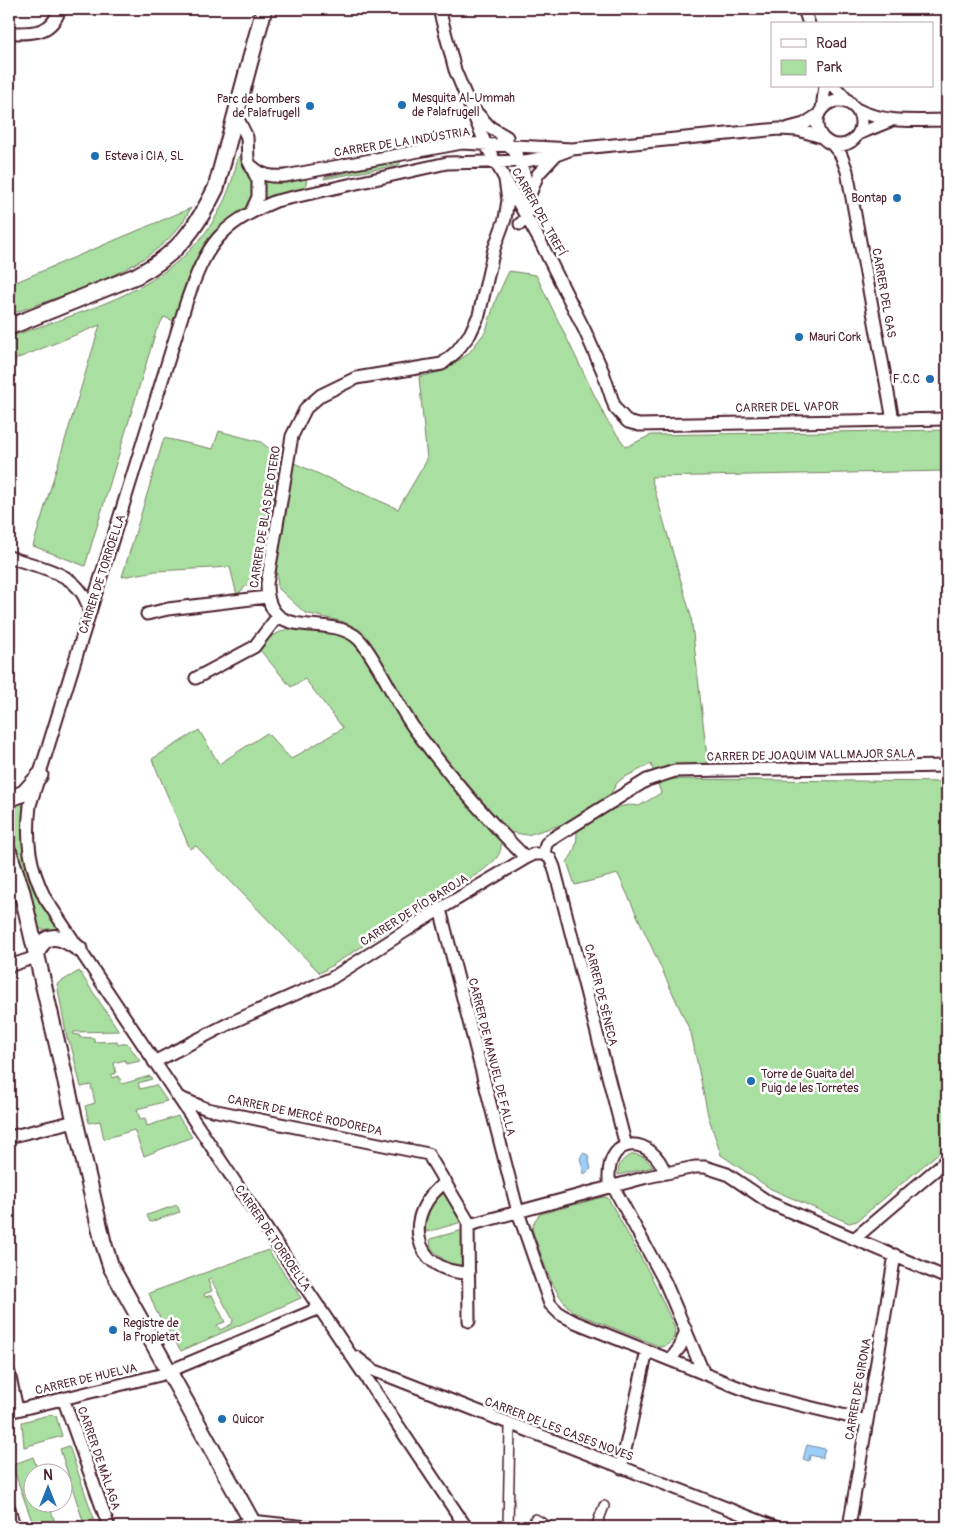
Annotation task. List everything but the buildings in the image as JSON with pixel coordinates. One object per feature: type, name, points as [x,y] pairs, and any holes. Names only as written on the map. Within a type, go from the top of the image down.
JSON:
[{"type":"street","points":[[9,33],[43,31],[53,24],[60,9]]},
{"type":"street","points":[[9,326],[136,276],[154,267],[183,243],[204,213],[216,188],[237,117],[264,9]]},
{"type":"street","points":[[439,9],[455,70],[473,114],[496,143],[520,161],[529,201]]},
{"type":"street","points":[[804,9],[808,22]]},
{"type":"street","points":[[825,88],[817,127],[822,137],[832,144],[841,145],[892,121]]},
{"type":"street","points":[[836,88],[854,107],[861,119],[856,137]]},
{"type":"street","points":[[820,112],[836,101],[854,107],[869,115],[892,121],[947,120]]},
{"type":"street","points":[[468,102],[483,120],[496,143]]},
{"type":"street","name":"CARRER DE LA INDÚSTRIA","points":[[253,167],[261,174],[275,176],[457,144],[496,143],[544,149],[572,149],[779,129],[797,126],[820,112]]},
{"type":"street","points":[[457,144],[473,131],[473,114]]},
{"type":"street","points":[[237,117],[247,137],[246,154],[258,181],[258,197],[251,212]]},
{"type":"street","name":"CARRER DE LA INDÚSTRIA","points":[[779,129],[798,130],[822,137]]},
{"type":"street","name":"CARRER DEL GAS","points":[[847,171],[847,161],[856,137]]},
{"type":"street","points":[[424,168],[452,158],[476,156],[496,143]]},
{"type":"street","name":"CARRER DEL TREFÍ","points":[[496,143],[489,163],[504,178],[523,220],[534,229],[593,348],[615,408],[628,422]]},
{"type":"street","name":"CARRER DEL GAS","points":[[832,144],[841,155],[847,171],[893,420]]},
{"type":"street","name":"CARRER DE LA INDÚSTRIA","points":[[251,212],[276,201],[452,162],[489,163],[520,161],[556,155],[572,149]]},
{"type":"street","points":[[498,238],[511,226],[523,220],[531,190],[538,174],[556,155]]},
{"type":"street","name":"CARRER DE LA INDÚSTRIA","points":[[321,191],[312,183],[314,177],[327,168]]},
{"type":"street","name":"CARRER DE BLAS DE OTERO","points":[[278,616],[269,607],[267,584],[292,436],[306,408],[321,395],[356,378],[442,364],[456,352],[476,324],[507,207],[504,178]]},
{"type":"street","name":"CARRER DE TORROELLA","points":[[251,212],[222,233],[201,262],[89,612],[30,805],[28,827],[31,864],[45,898],[466,1527]]},
{"type":"street","name":"CARRER DEL VAPOR","points":[[628,422],[639,425],[947,419]]},
{"type":"street","points":[[9,557],[68,578],[79,586],[85,597],[89,612]]},
{"type":"street","points":[[147,614],[171,608],[267,597]]},
{"type":"street","points":[[196,678],[254,647],[278,616],[295,625],[344,628],[363,643],[418,734],[506,838],[526,858]]},
{"type":"street","name":"CARRER DE JOAQUIM VALLMAJOR SALA","points":[[544,854],[546,844],[550,840],[647,780],[675,771],[947,766]]},
{"type":"street","points":[[9,799],[24,793],[40,775]]},
{"type":"street","points":[[9,853],[24,899],[103,1242],[111,1267],[253,1524]]},
{"type":"street","name":"CARRER DE PÍO BAROJA","points":[[154,1062],[230,1023],[332,978],[440,909],[526,858],[534,854],[544,854]]},
{"type":"street","name":"CARRER DE SÈNECA","points":[[544,854],[550,858],[554,867],[626,1146]]},
{"type":"street","points":[[9,889],[24,899]]},
{"type":"street","name":"CARRER DE MANUEL DE FALLA","points":[[440,909],[518,1212],[550,1304],[560,1314],[755,1394],[867,1421]]},
{"type":"street","name":"CARRER DE TORROELLA","points":[[36,957],[43,941],[50,938],[60,938],[79,949]]},
{"type":"street","points":[[9,966],[36,957]]},
{"type":"street","name":"CARRER DE MERCÈ RODOREDA","points":[[178,1098],[208,1109],[428,1154],[446,1182]]},
{"type":"street","points":[[9,1137],[75,1121]]},
{"type":"street","points":[[665,1173],[659,1159],[646,1148],[634,1145],[626,1146],[615,1152],[610,1161],[609,1179],[665,1282],[704,1374]]},
{"type":"street","points":[[854,1240],[947,1160]]},
{"type":"street","points":[[469,1225],[665,1173],[695,1167],[716,1169],[770,1203],[947,1278]]},
{"type":"street","points":[[468,1321],[469,1273],[469,1225],[446,1182],[427,1198],[420,1211],[421,1242],[431,1262],[440,1268],[450,1272],[469,1273]]},
{"type":"street","name":"CARRER DE GIRONA","points":[[849,1527],[895,1255]]},
{"type":"street","name":"CARRER DE HUELVA","points":[[13,1411],[151,1378],[320,1308]]},
{"type":"street","points":[[670,1360],[680,1347],[686,1330]]},
{"type":"street","name":"CARRER DE LES CASES NOVES","points":[[342,1342],[358,1360],[373,1370],[510,1426],[775,1527]]},
{"type":"street","points":[[621,1468],[647,1351]]},
{"type":"street","points":[[9,1373],[13,1411]]},
{"type":"street","name":"CARRER DE MÀLAGA","points":[[64,1398],[109,1527]]},
{"type":"street","points":[[508,1527],[510,1426]]},
{"type":"street","points":[[596,1527],[604,1506]]},
{"type":"street","points":[[9,1508],[14,1527]]},
{"type":"street","points":[[535,1519],[549,1527]]},
{"type":"street","points":[[235,1527],[253,1524],[307,1527]]},
{"type":"green space","points":[[238,157],[243,157],[254,181],[252,200],[247,208],[231,217],[202,251],[193,268],[174,321],[164,317],[156,331],[85,566],[33,546],[100,325],[16,359],[9,385],[9,337],[120,297],[152,280],[181,258],[206,232],[225,198]]},
{"type":"green space","points":[[401,161],[399,165],[324,179],[325,177]]},
{"type":"green space","points":[[260,176],[307,177],[305,191],[258,202]]},
{"type":"green space","points":[[191,208],[177,229],[159,248],[136,263],[85,287],[9,315],[9,285]]},
{"type":"green space","points":[[509,271],[536,275],[606,419],[626,447],[651,435],[947,430],[947,471],[651,477],[691,616],[708,766],[666,767],[669,779],[947,782],[947,1146],[857,1221],[849,1223],[771,1189],[721,1155],[708,1115],[691,1033],[618,874],[575,885],[567,862],[575,847],[577,831],[606,812],[622,806],[639,806],[661,793],[651,764],[623,778],[617,783],[609,797],[564,824],[527,835],[509,832],[426,736],[360,630],[344,622],[305,613],[278,588],[276,564],[294,463],[398,509],[427,460],[419,377],[443,371],[468,354],[486,331],[496,299]]},
{"type":"green space","points":[[219,431],[261,442],[278,456],[272,507],[262,548],[261,581],[248,584],[237,595],[230,567],[156,571],[122,577],[164,438],[213,449]]},
{"type":"green space","points":[[295,625],[315,626],[363,643],[358,648],[420,745],[501,840],[499,854],[482,871],[320,973],[196,846],[190,849],[152,759],[199,730],[219,764],[267,733],[291,759],[343,728],[305,679],[291,687],[259,649],[266,639]]},
{"type":"green space","points":[[24,799],[22,816],[23,850],[31,884],[38,900],[59,927],[59,930],[39,929],[25,876],[9,831],[9,804]]},
{"type":"green space","points":[[79,971],[119,1031],[74,1032],[73,1034],[79,1035],[79,1037],[94,1038],[94,1042],[117,1041],[118,1045],[127,1043],[140,1061],[127,1064],[125,1060],[114,1063],[116,1073],[111,1075],[112,1078],[119,1076],[122,1084],[150,1076],[152,1079],[138,1083],[140,1089],[156,1085],[167,1101],[137,1109],[140,1119],[145,1118],[147,1126],[178,1116],[192,1137],[144,1156],[134,1130],[104,1139],[100,1121],[89,1123],[85,1106],[95,1103],[91,1085],[81,1087],[71,1045],[67,1038],[57,984]]},
{"type":"green space","points":[[634,1154],[644,1157],[653,1167],[618,1175],[622,1162],[626,1157]]},
{"type":"green space","points":[[442,1193],[447,1194],[462,1222],[427,1232],[425,1227],[426,1216],[434,1200]]},
{"type":"green space","points":[[603,1197],[608,1198],[652,1278],[674,1326],[673,1340],[665,1346],[661,1347],[573,1312],[558,1294],[548,1274],[532,1229],[535,1220],[540,1214]]},
{"type":"green space","points":[[177,1205],[180,1212],[150,1222],[147,1215]]},
{"type":"green space","points":[[463,1230],[464,1263],[462,1265],[447,1263],[431,1248],[430,1239]]},
{"type":"green space","points":[[268,1250],[301,1298],[181,1351],[156,1311],[149,1293]],"holes":[[[210,1278],[233,1320],[232,1324],[220,1330],[217,1325],[225,1322],[212,1295],[205,1297],[204,1294],[212,1291],[208,1280]]]},
{"type":"green space","points":[[49,1415],[56,1416],[62,1436],[24,1447],[22,1422]]},
{"type":"green space","points":[[69,1446],[94,1519],[83,1521],[72,1487],[72,1464],[65,1464],[60,1449]]},
{"type":"green space","points":[[33,1457],[36,1464],[22,1464],[22,1493],[12,1465]]},
{"type":"green space","points":[[29,1514],[52,1514],[55,1523],[34,1527]]},
{"type":"water","points":[[583,1153],[588,1155],[591,1169],[584,1174],[580,1158]]},
{"type":"water","points":[[807,1445],[825,1449],[822,1458],[810,1455],[809,1461],[803,1459]]},
{"type":"place","name":"Mesquita Al-Ummah de Palafrugell","points":[[402,105]]},
{"type":"place","name":"Parc de bombers de Palafrugell","points":[[310,106]]},
{"type":"place","name":"Esteva i CIA, SL","points":[[95,156]]},
{"type":"place","name":"Bontap","points":[[897,198]]},
{"type":"place","name":"Mauri Cork","points":[[799,337]]},
{"type":"place","name":"F.C.C","points":[[930,379]]},
{"type":"place","name":"Torre de Guaita del Puig de les Torretes","points":[[751,1081]]},
{"type":"place","name":"Registre de la Propietat","points":[[113,1330]]},
{"type":"place","name":"Quicor","points":[[222,1419]]}]
